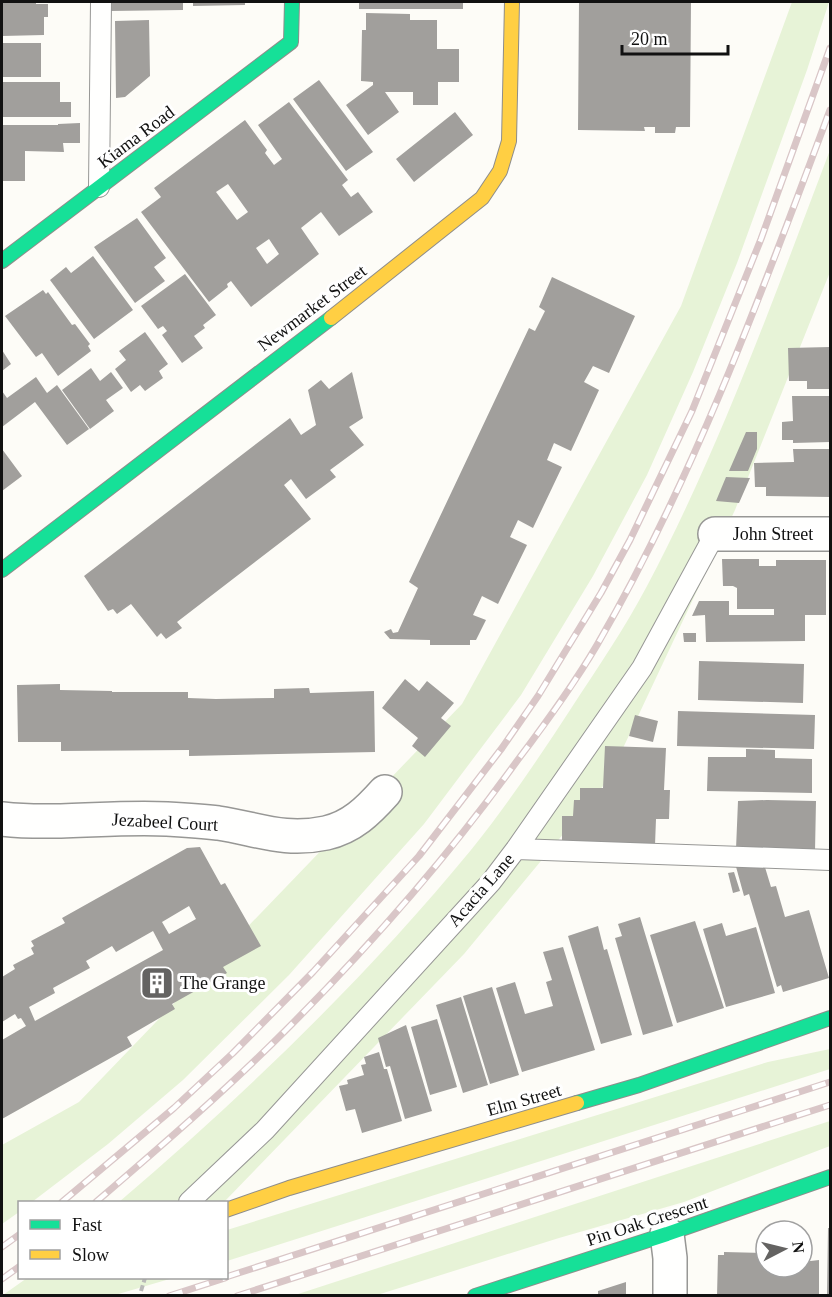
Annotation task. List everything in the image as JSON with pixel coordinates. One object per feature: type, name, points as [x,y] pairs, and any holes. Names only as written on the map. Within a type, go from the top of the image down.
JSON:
[{"type":"street","name":"Kiama Road","points":[[2,261],[291,42],[292,2]]},
{"type":"street","name":"Newmarket Street","points":[[2,570],[384,277],[482,198],[500,173],[507,150],[512,2]]},
{"type":"street","name":"John Street","points":[[715,534],[831,534]]},
{"type":"street","name":"Jezabeel Court","points":[[2,819],[164,819],[219,823],[278,836],[301,837],[338,830],[352,823],[385,792]]},
{"type":"street","name":"Elm Street","points":[[228,1209],[289,1188],[639,1085],[831,1018]]},
{"type":"street","name":"Pin Oak Crescent","points":[[475,1296],[668,1234],[831,1177]]},
{"type":"street","points":[[668,1234],[670,1296]]},
{"type":"lane","points":[[99,187],[101,2]]},
{"type":"lane","name":"Acacia Lane","points":[[191,1201],[265,1130],[490,882],[516,849],[642,668],[715,534]]},
{"type":"lane","points":[[516,849],[831,860]]},
{"type":"path","points":[[141,1291],[145,1279]]},
{"type":"green space","points":[[792,2],[829,2],[807,70],[737,263],[693,372],[647,475],[593,576],[521,695],[424,824],[289,975],[183,1080],[108,1144],[33,1201],[18,1201],[18,1213],[2,1224],[2,1145],[79,1102],[462,704],[681,306]]},
{"type":"green space","points":[[830,150],[830,272],[735,510],[608,780],[464,954],[225,1201],[120,1201],[212,1120],[346,990],[431,898],[498,815],[536,762],[630,617],[647,586],[723,425]]},
{"type":"green space","points":[[830,1049],[830,1069],[228,1261],[228,1230],[768,1062]]},
{"type":"green space","points":[[830,1121],[830,1146],[684,1202],[377,1295],[295,1295]]},
{"type":"green space","points":[[26,1279],[170,1279],[115,1295],[3,1295]]},
{"type":"building","points":[[2,2],[48,4],[48,17],[44,17],[44,35],[2,36]]},
{"type":"building","points":[[110,2],[183,2],[183,10],[110,11]]},
{"type":"building","points":[[193,2],[245,2],[245,5],[193,6]]},
{"type":"building","points":[[359,2],[463,2],[463,9],[359,9]]},
{"type":"building","points":[[579,2],[691,2],[690,127],[676,127],[675,133],[655,133],[655,127],[644,127],[645,131],[578,130]]},
{"type":"building","points":[[366,13],[410,14],[410,20],[437,20],[437,49],[459,49],[459,82],[438,82],[438,105],[413,105],[413,92],[385,92],[399,112],[368,135],[346,105],[373,85],[373,82],[361,81],[362,30],[366,30]]},
{"type":"building","points":[[149,20],[150,76],[125,97],[116,98],[115,21]]},
{"type":"building","points":[[2,43],[41,43],[41,77],[2,77]]},
{"type":"building","points":[[319,80],[373,152],[346,171],[293,99]]},
{"type":"building","points":[[2,82],[60,82],[60,102],[71,102],[71,117],[2,117]]},
{"type":"building","points":[[289,102],[348,180],[342,185],[351,197],[358,192],[373,212],[339,236],[321,212],[301,228],[319,254],[251,307],[231,281],[227,284],[228,287],[209,302],[141,212],[161,197],[154,188],[245,120],[267,150],[265,153],[274,165],[282,159],[258,125]],"holes":[[[228,184],[248,212],[237,220],[216,192]],[[269,239],[279,254],[267,264],[256,248]]]},
{"type":"building","points":[[455,112],[473,135],[414,182],[396,159]]},
{"type":"building","points":[[80,123],[80,143],[63,143],[64,152],[25,151],[25,181],[2,181],[2,125]]},
{"type":"building","points":[[137,218],[166,258],[154,267],[165,281],[135,303],[94,247]]},
{"type":"building","points":[[93,256],[133,310],[94,339],[50,280],[66,267],[71,273]]},
{"type":"building","points":[[185,274],[216,315],[203,325],[205,328],[194,336],[203,348],[182,363],[162,335],[167,331],[163,326],[158,329],[141,306]]},
{"type":"building","points":[[552,277],[635,316],[609,373],[593,366],[584,382],[599,390],[571,451],[554,443],[547,460],[562,467],[533,528],[518,520],[510,537],[527,545],[498,604],[482,596],[473,615],[486,620],[476,640],[470,640],[470,645],[430,645],[430,640],[390,639],[384,632],[391,629],[393,633],[398,632],[418,588],[409,582],[529,328],[535,331],[545,311],[539,307]]},
{"type":"building","points":[[43,290],[46,294],[48,292],[72,325],[75,324],[90,344],[88,346],[91,351],[58,376],[42,353],[36,357],[5,316]]},
{"type":"building","points":[[145,332],[168,364],[159,371],[163,378],[145,391],[140,385],[131,392],[115,369],[126,360],[119,351]]},
{"type":"building","points":[[830,347],[830,389],[807,389],[807,381],[789,381],[788,348]]},
{"type":"building","points":[[2,350],[11,364],[2,371]]},
{"type":"building","points":[[91,368],[100,381],[111,372],[123,388],[106,400],[114,411],[90,429],[62,390]]},
{"type":"building","points":[[352,372],[363,418],[349,427],[364,445],[330,470],[336,477],[306,499],[291,479],[284,485],[311,519],[177,622],[182,628],[166,639],[161,633],[157,637],[131,604],[117,614],[113,609],[108,611],[84,576],[290,418],[301,435],[316,425],[308,390],[321,380],[329,389]]},
{"type":"building","points":[[36,377],[47,393],[57,385],[89,429],[67,445],[35,402],[2,427],[2,391],[7,398]]},
{"type":"building","points":[[792,396],[830,396],[830,442],[793,443],[793,440],[782,440],[782,422],[793,421]]},
{"type":"building","points":[[746,432],[757,432],[757,449],[748,471],[729,471]]},
{"type":"building","points":[[2,449],[22,476],[2,491]]},
{"type":"building","points":[[793,449],[830,449],[830,497],[766,496],[766,487],[755,487],[754,463],[794,462]]},
{"type":"building","points":[[726,477],[750,478],[739,503],[716,501]]},
{"type":"building","points":[[722,559],[759,559],[759,566],[776,566],[776,560],[826,560],[826,615],[805,615],[805,641],[706,642],[705,615],[692,616],[699,601],[729,601],[729,615],[774,615],[774,609],[737,609],[737,588],[723,586]]},
{"type":"building","points":[[683,633],[696,633],[696,642],[684,642]]},
{"type":"building","points":[[699,661],[804,664],[803,703],[698,700]]},
{"type":"building","points":[[405,679],[419,691],[427,681],[454,703],[441,718],[451,726],[425,757],[412,746],[418,738],[382,708]]},
{"type":"building","points":[[60,684],[60,690],[188,692],[188,698],[216,699],[274,698],[274,689],[309,688],[310,693],[374,691],[375,752],[189,756],[189,750],[61,751],[61,742],[18,742],[17,685]]},
{"type":"building","points":[[678,711],[815,715],[814,749],[677,746]]},
{"type":"building","points":[[635,715],[658,721],[653,742],[629,736]]},
{"type":"building","points":[[605,746],[666,748],[664,790],[670,790],[669,819],[656,819],[655,845],[562,843],[562,816],[573,816],[574,800],[580,800],[580,788],[603,788]]},
{"type":"building","points":[[746,749],[775,750],[775,758],[812,759],[812,793],[707,791],[708,757],[746,757]]},
{"type":"building","points":[[738,801],[816,801],[815,851],[736,849]]},
{"type":"building","name":"The Grange","points":[[200,847],[221,885],[225,883],[261,946],[223,967],[227,973],[172,1004],[175,1009],[127,1037],[132,1046],[2,1119],[2,1040],[26,1026],[15,1014],[2,1022],[2,977],[15,969],[13,965],[34,954],[31,941],[65,923],[62,918],[187,848]],"holes":[[[189,906],[196,919],[169,934],[162,922]],[[153,931],[163,950],[35,1021],[29,1007],[55,993],[53,988],[90,968],[86,961],[112,946],[116,952]]]},
{"type":"building","points":[[735,863],[764,864],[771,887],[776,886],[785,917],[809,910],[829,978],[783,992],[781,985],[777,987],[749,894],[744,896]]},
{"type":"building","points":[[734,872],[740,891],[733,893],[728,873]]},
{"type":"building","points":[[640,917],[673,1026],[643,1035],[615,938],[622,936],[618,924]]},
{"type":"building","points":[[695,921],[724,1008],[677,1023],[650,935]]},
{"type":"building","points":[[722,923],[726,936],[756,927],[775,993],[726,1007],[703,929]]},
{"type":"building","points":[[598,926],[632,1035],[601,1044],[568,936]]},
{"type":"building","points":[[563,947],[595,1050],[522,1072],[496,988],[515,982],[525,1014],[553,1006],[546,982],[552,980],[543,952]]},
{"type":"building","points":[[492,987],[519,1075],[490,1084],[463,996]]},
{"type":"building","points":[[461,997],[488,1085],[463,1093],[436,1005]]},
{"type":"building","points":[[437,1019],[457,1087],[430,1095],[411,1027]]},
{"type":"building","points":[[406,1025],[432,1111],[405,1119],[390,1066],[386,1067],[378,1038]]},
{"type":"building","points":[[379,1052],[384,1069],[387,1069],[402,1121],[362,1133],[355,1109],[346,1111],[339,1086],[348,1084],[347,1080],[364,1075],[361,1065],[366,1064],[364,1057]]},
{"type":"building","points":[[828,1228],[830,1228],[830,1296],[827,1296]]},
{"type":"building","points":[[724,1252],[754,1253],[754,1279],[814,1279],[814,1261],[819,1260],[819,1296],[717,1296],[718,1255],[724,1255]]},
{"type":"building","points":[[626,1282],[626,1296],[598,1296],[598,1291]]},
{"type":"railway","points":[[63,1201],[174,1108],[233,1053],[313,972],[419,856],[502,748],[538,696],[601,593],[630,540],[692,411],[761,239],[830,48]]},
{"type":"railway","points":[[97,1201],[239,1075],[347,967],[435,867],[569,690],[632,581],[696,449],[779,247],[830,110]]},
{"type":"railway","points":[[228,1276],[830,1082]]},
{"type":"railway","points":[[237,1296],[830,1105]]},
{"type":"railway","points":[[2,1247],[18,1235]]},
{"type":"railway","points":[[2,1279],[18,1267]]},
{"type":"railway","points":[[169,1296],[222,1279]]},
{"type":"traffic: fast","points":[[2,261],[291,42],[292,2]]},
{"type":"traffic: fast","points":[[2,570],[331,318]]},
{"type":"traffic: fast","points":[[577,1103],[639,1085],[830,1018]]},
{"type":"traffic: fast","points":[[475,1296],[667,1234],[830,1177]]},
{"type":"traffic: slow","points":[[331,318],[482,198],[500,171],[509,141],[512,2]]},
{"type":"traffic: slow","points":[[228,1209],[289,1188],[577,1103]]},
{"type":"place","name":"The Grange","points":[[157,983]]}]
